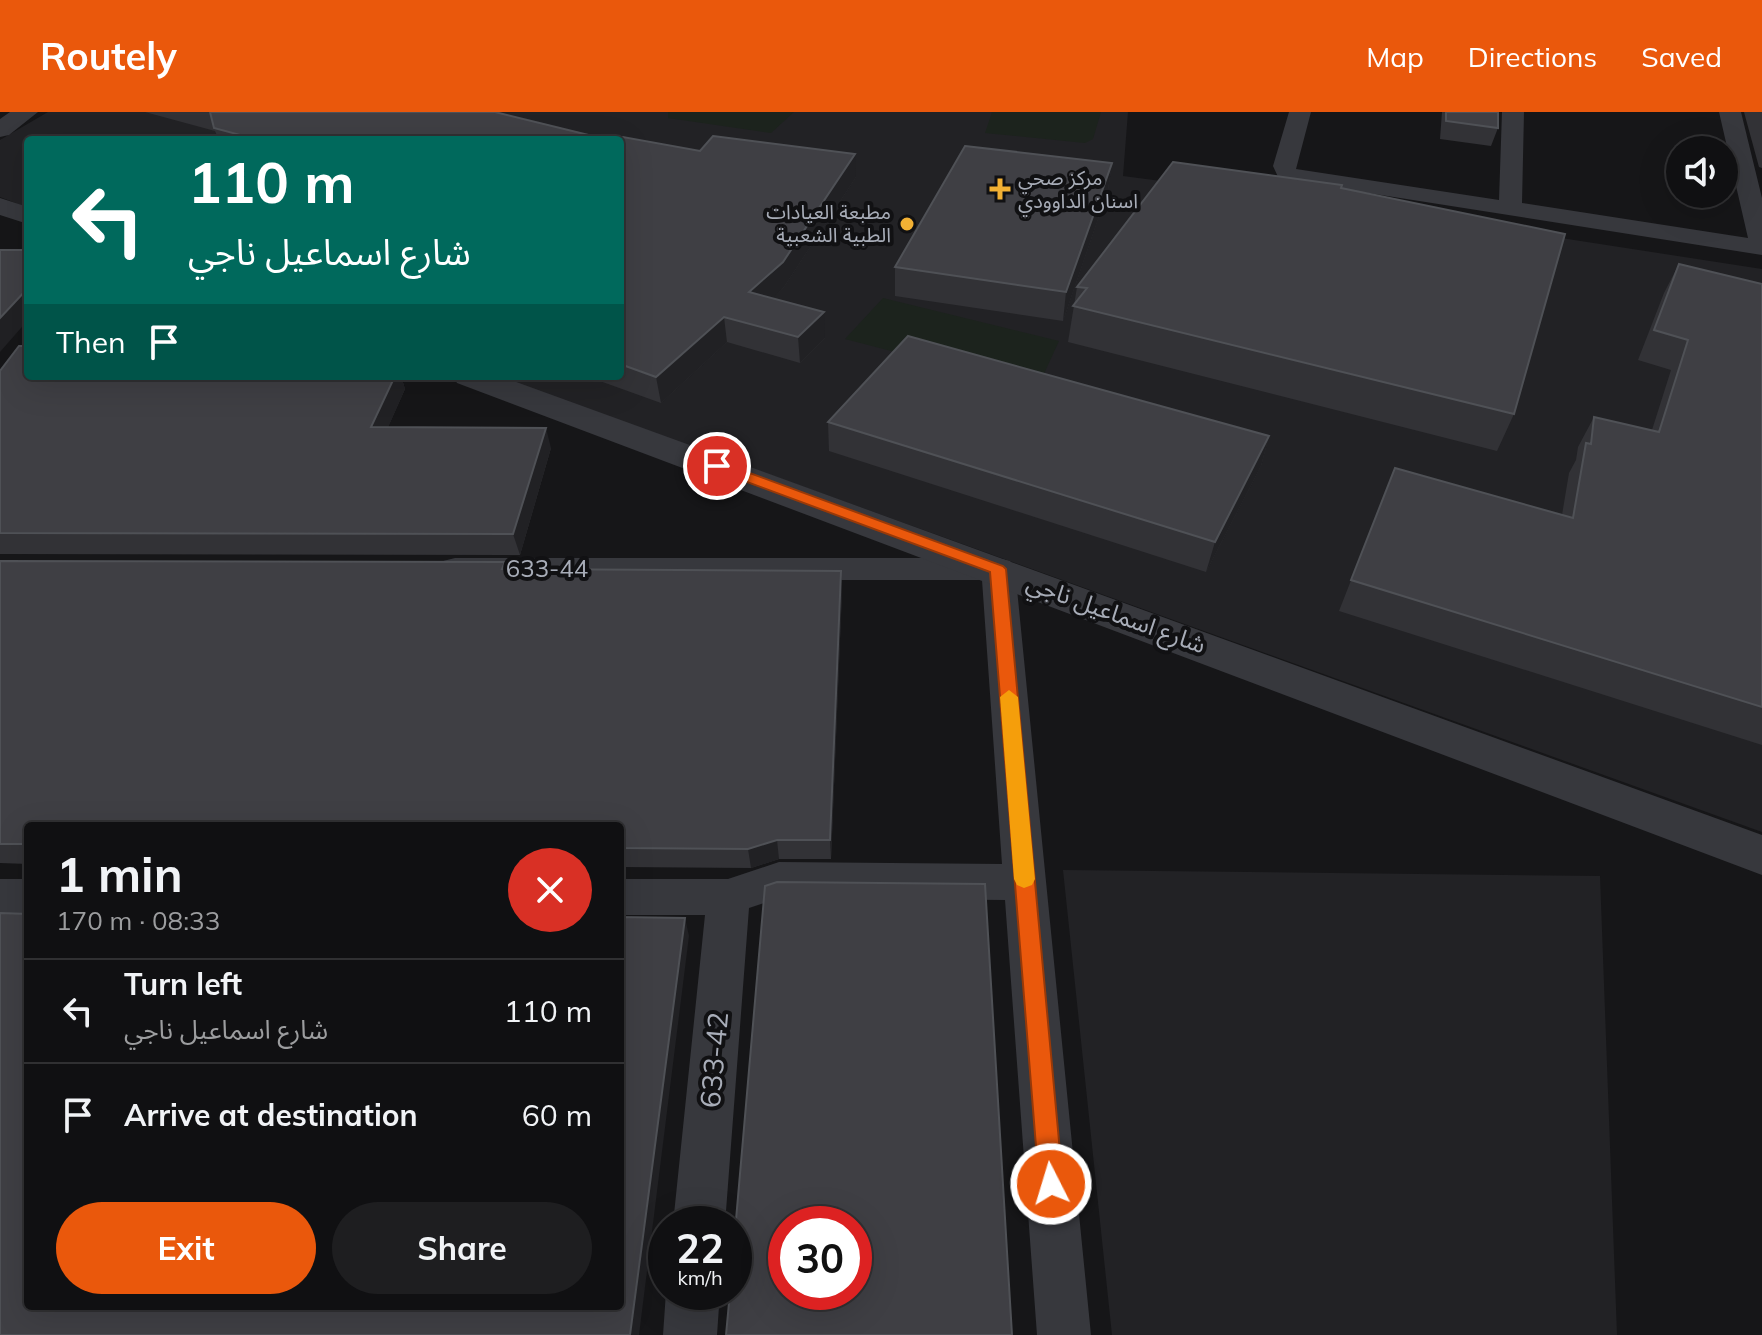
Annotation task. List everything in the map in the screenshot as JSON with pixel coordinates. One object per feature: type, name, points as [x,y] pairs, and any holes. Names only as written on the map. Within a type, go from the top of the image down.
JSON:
[{"type":"street","points":[[0,130],[26,112]]},
{"type":"street","points":[[1300,112],[1284,166],[1287,174],[1762,248],[1730,112]]},
{"type":"street","points":[[1510,210],[1513,112]]},
{"type":"street","points":[[0,206],[24,215]]},
{"type":"street","name":"شارع اسماعيل ناجي","points":[[480,380],[998,569],[1762,855]]},
{"type":"street","name":"633-44","points":[[428,569],[998,569]]},
{"type":"street","points":[[998,569],[1064,1335]]},
{"type":"street","points":[[624,897],[728,897],[779,880],[1025,882]]},
{"type":"street","points":[[0,897],[24,897]]},
{"type":"street","name":"633-42","points":[[701,1206],[728,897]]},
{"type":"street","points":[[690,1335],[692,1310]]},
{"type":"shaded area","points":[[48,112],[1128,112],[1123,176],[1366,208],[1762,269],[1762,832],[507,380],[624,380],[624,136],[24,136],[24,206],[0,197],[0,140]]},
{"type":"shaded area","points":[[668,112],[794,112],[771,133],[668,118]]},
{"type":"shaded area","points":[[992,112],[1101,112],[1093,139],[1085,143],[985,133]]},
{"type":"shaded area","points":[[883,298],[1059,341],[1037,389],[845,339]]},
{"type":"shaded area","points":[[1063,870],[1600,876],[1617,1335],[1112,1335]]},
{"type":"building","points":[[210,112],[495,112],[593,136],[244,136],[214,128]]},
{"type":"building","points":[[1446,112],[1498,112],[1498,128],[1446,121]]},
{"type":"building","points":[[713,136],[855,154],[783,262],[749,292],[824,312],[798,337],[724,317],[656,377],[624,365],[624,137],[700,151]]},
{"type":"building","points":[[965,146],[1112,163],[1066,292],[895,267]]},
{"type":"building","points":[[1173,162],[1342,185],[1341,188],[1565,234],[1514,414],[1073,306],[1087,288],[1077,287]]},
{"type":"building","points":[[0,250],[24,250],[24,292],[0,318]]},
{"type":"building","points":[[1679,264],[1762,284],[1762,707],[1351,580],[1395,468],[1573,518],[1586,443],[1591,444],[1594,417],[1659,432],[1688,340],[1654,330]]},
{"type":"building","points":[[908,336],[1269,436],[1215,542],[828,422]]},
{"type":"building","points":[[19,346],[24,346],[24,380],[393,380],[371,427],[546,428],[513,534],[0,533],[0,371]]},
{"type":"building","points":[[0,561],[505,562],[502,569],[841,571],[830,840],[777,840],[748,849],[624,848],[624,822],[24,822],[24,844],[0,844]]},
{"type":"building","points":[[777,882],[985,884],[1012,1335],[726,1335],[728,1310],[752,1310],[752,1206],[737,1206],[765,886]]},
{"type":"building","points":[[0,913],[24,914],[24,1310],[624,1310],[624,917],[685,918],[630,1335],[0,1335]]},
{"type":"slow traffic","points":[[1009,697],[1024,879]]},
{"type":"place","name":"مركز صحي اسنان الداوودي","points":[[1000,189]]},
{"type":"place","name":"مطبعة العيادات الطبية الشعبية","points":[[907,224]]},
{"type":"route","points":[[717,466],[998,569],[1051,1184]]}]
